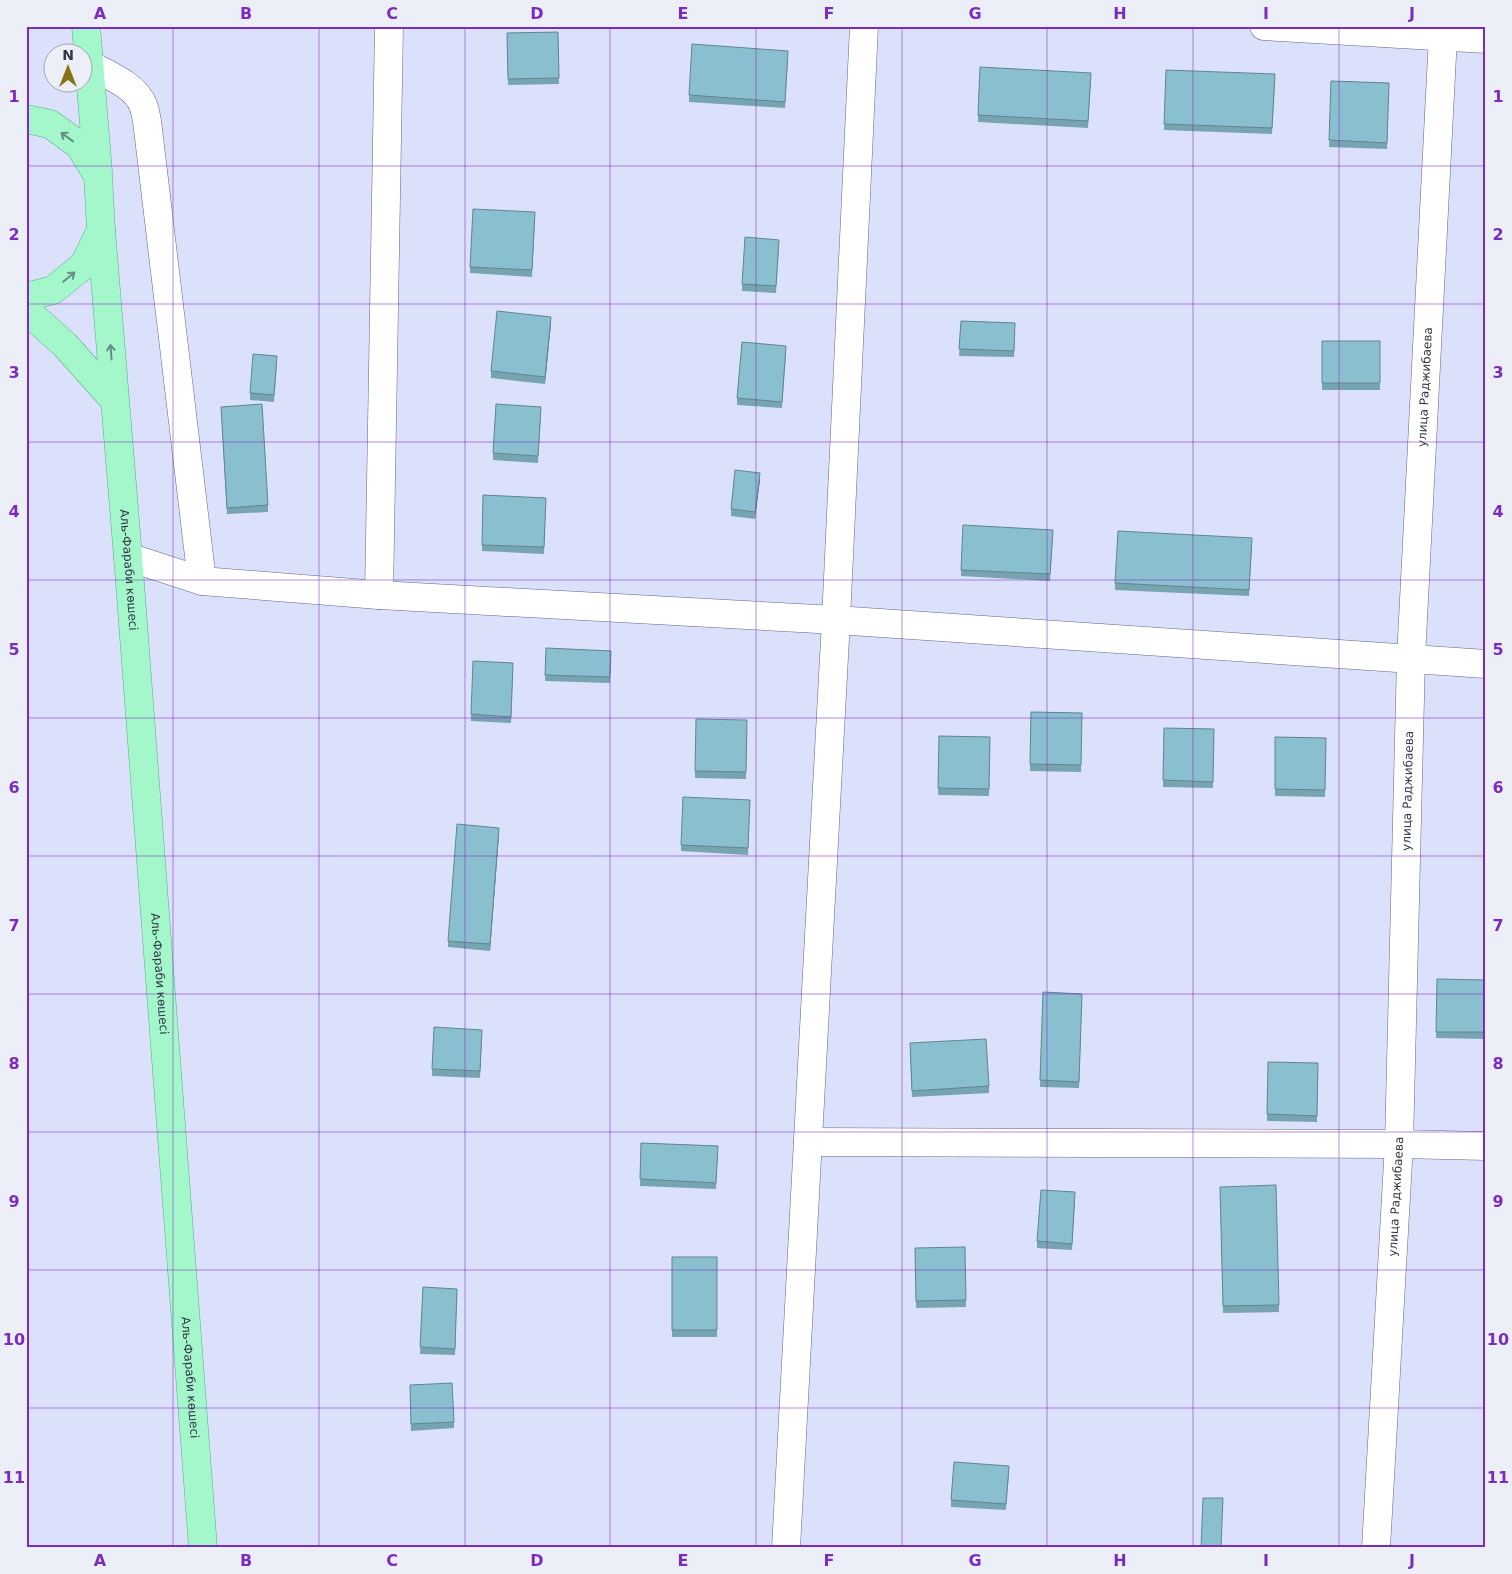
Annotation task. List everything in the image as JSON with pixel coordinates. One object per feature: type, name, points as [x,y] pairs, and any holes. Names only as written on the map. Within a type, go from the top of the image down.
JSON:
[{"type":"main road","points":[[86,26],[88,42]]},
{"type":"main road","points":[[92,92],[98,176]]},
{"type":"main road","points":[[26,119],[50,124],[79,145],[98,176]]},
{"type":"main road","name":"Аль-Фараби көшесі","points":[[98,176],[203,1548]]},
{"type":"main road","points":[[26,297],[53,290],[84,265],[101,230]]},
{"type":"main road","points":[[26,310],[65,345],[115,401]]},
{"type":"street","points":[[380,595],[389,26]]},
{"type":"street","points":[[786,1548],[836,620],[864,26]]},
{"type":"street","points":[[1264,26],[1486,39]]},
{"type":"street","name":"улица Раджибаева","points":[[1376,1548],[1399,1144],[1411,658],[1443,36]]},
{"type":"street","points":[[92,67],[136,94],[143,105],[147,121],[202,581]]},
{"type":"street","points":[[128,557],[202,581],[380,595],[836,620],[1486,664]]},
{"type":"street","points":[[808,1142],[1486,1146]]},
{"type":"building","points":[[558,32],[559,78],[508,79],[507,33]]},
{"type":"building","points":[[692,44],[788,51],[785,102],[689,95]]},
{"type":"building","points":[[980,67],[1091,73],[1088,121],[978,115]]},
{"type":"building","points":[[1166,70],[1275,74],[1272,128],[1164,124]]},
{"type":"building","points":[[1331,81],[1389,83],[1387,143],[1329,140]]},
{"type":"building","points":[[473,209],[535,212],[532,270],[470,267]]},
{"type":"building","points":[[745,237],[779,240],[776,286],[742,284]]},
{"type":"building","points":[[497,311],[551,317],[545,377],[491,371]]},
{"type":"building","points":[[961,321],[1015,323],[1014,351],[959,349]]},
{"type":"building","points":[[1322,341],[1380,341],[1380,383],[1322,383]]},
{"type":"building","points":[[742,342],[786,346],[782,402],[737,398]]},
{"type":"building","points":[[253,354],[277,356],[274,395],[250,393]]},
{"type":"building","points":[[262,404],[268,505],[227,508],[221,407]]},
{"type":"building","points":[[496,404],[541,407],[538,456],[493,453]]},
{"type":"building","points":[[735,470],[760,473],[755,512],[731,509]]},
{"type":"building","points":[[483,495],[546,498],[544,547],[482,545]]},
{"type":"building","points":[[963,525],[1053,530],[1050,574],[961,570]]},
{"type":"building","points":[[1118,531],[1252,538],[1249,590],[1115,583]]},
{"type":"building","points":[[546,648],[611,651],[610,677],[545,675]]},
{"type":"building","points":[[473,661],[513,663],[511,717],[471,714]]},
{"type":"building","points":[[1031,712],[1082,713],[1081,765],[1030,764]]},
{"type":"building","points":[[696,719],[747,720],[746,772],[695,771]]},
{"type":"building","points":[[1164,728],[1214,729],[1213,782],[1163,780]]},
{"type":"building","points":[[939,736],[990,737],[989,789],[938,788]]},
{"type":"building","points":[[1275,737],[1326,738],[1325,790],[1275,789]]},
{"type":"building","points":[[683,797],[750,800],[748,848],[681,845]]},
{"type":"building","points":[[457,824],[499,828],[490,944],[448,941]]},
{"type":"building","points":[[1437,979],[1486,980],[1486,1032],[1436,1032]]},
{"type":"building","points":[[1043,992],[1082,994],[1079,1082],[1040,1080]]},
{"type":"building","points":[[434,1027],[482,1030],[480,1071],[432,1069]]},
{"type":"building","points":[[986,1039],[989,1086],[912,1091],[910,1043]]},
{"type":"building","points":[[1268,1062],[1318,1063],[1317,1116],[1267,1114]]},
{"type":"building","points":[[641,1143],[718,1146],[716,1183],[640,1179]]},
{"type":"building","points":[[1276,1185],[1279,1305],[1223,1306],[1220,1187]]},
{"type":"building","points":[[1041,1190],[1075,1192],[1072,1244],[1037,1241]]},
{"type":"building","points":[[965,1247],[966,1300],[916,1301],[915,1248]]},
{"type":"building","points":[[672,1257],[717,1257],[717,1330],[672,1330]]},
{"type":"building","points":[[423,1287],[457,1289],[455,1349],[420,1347]]},
{"type":"building","points":[[452,1383],[454,1422],[411,1424],[410,1385]]},
{"type":"building","points":[[954,1462],[1009,1466],[1006,1504],[951,1500]]},
{"type":"building","points":[[1203,1498],[1223,1498],[1221,1548],[1201,1548]]}]
